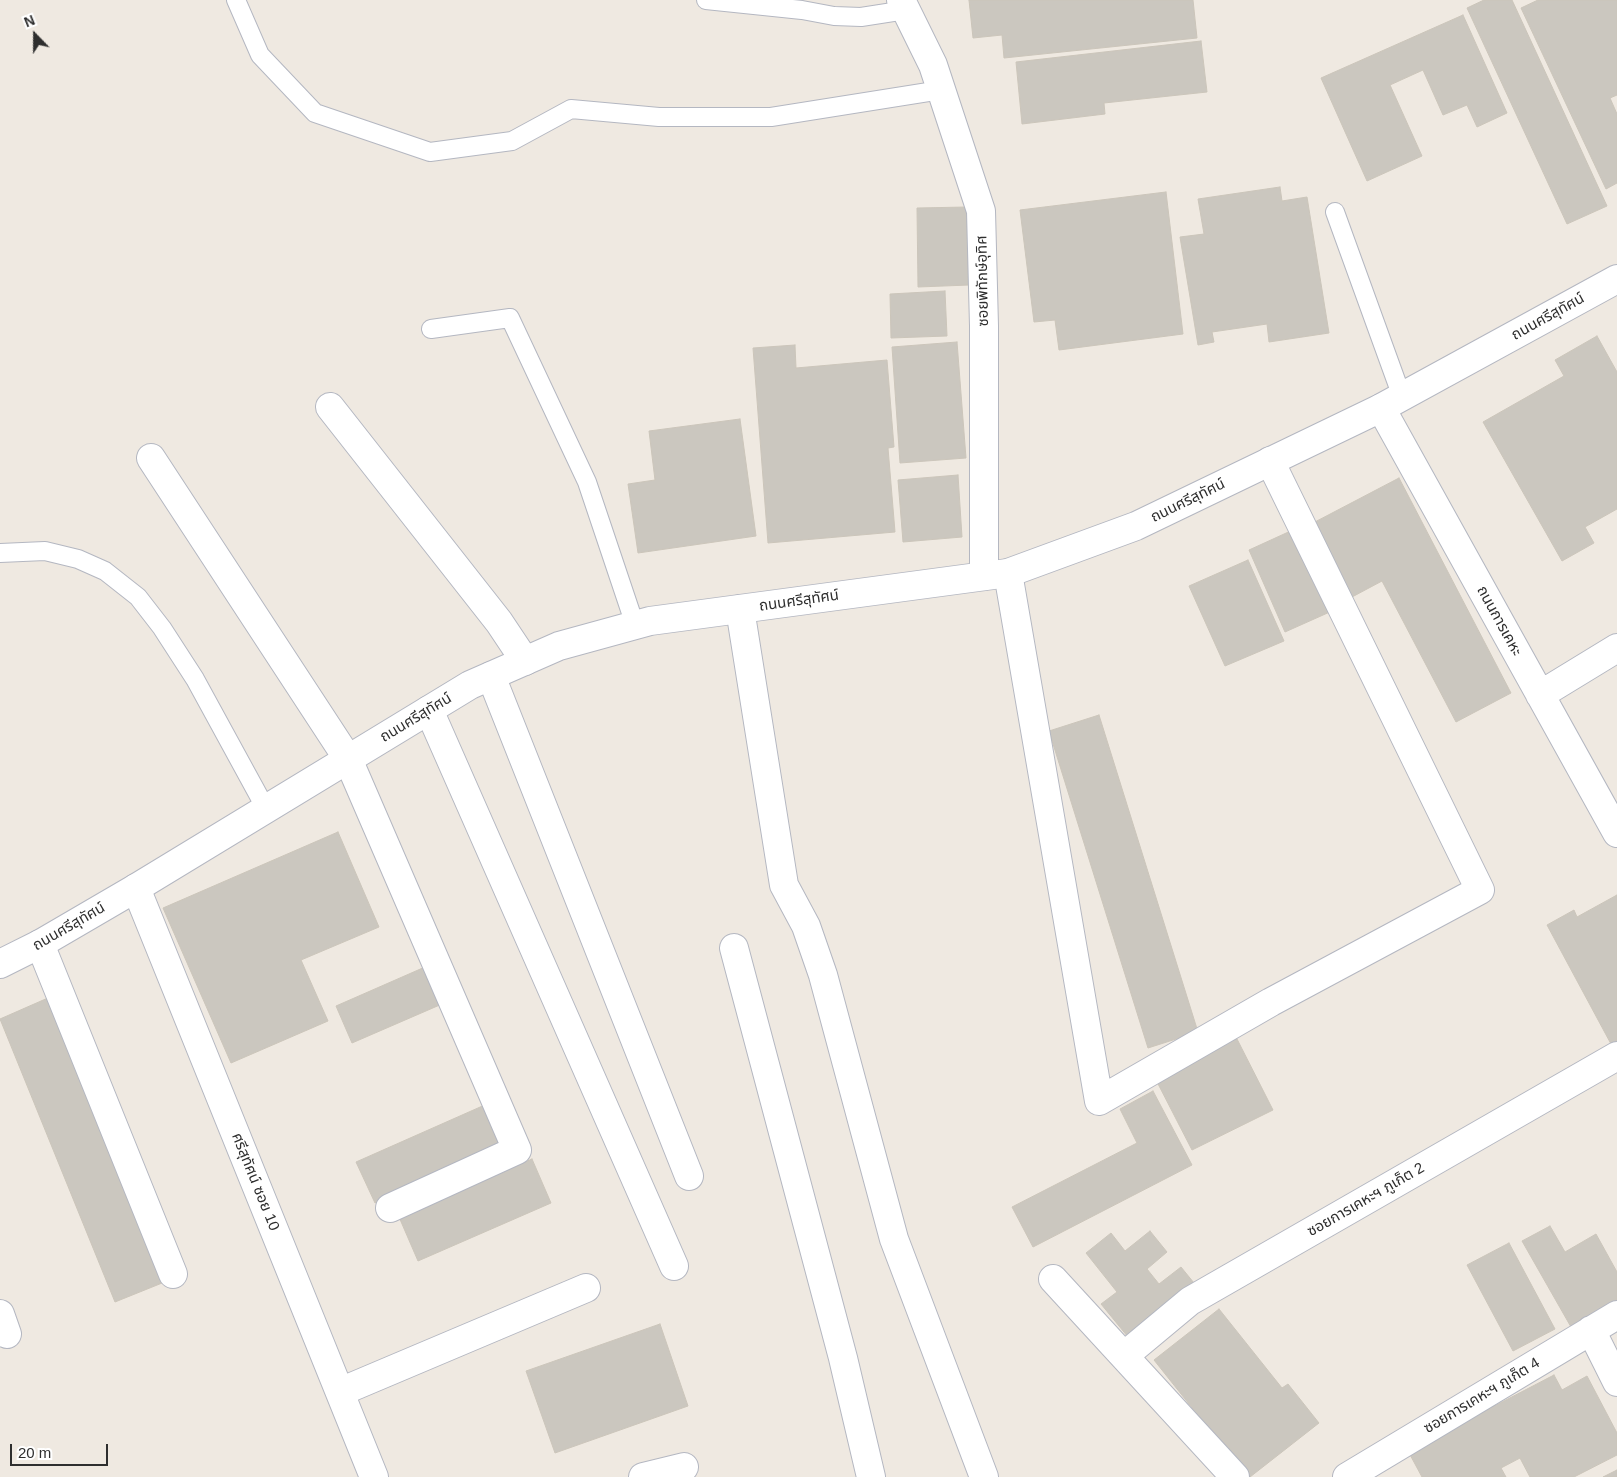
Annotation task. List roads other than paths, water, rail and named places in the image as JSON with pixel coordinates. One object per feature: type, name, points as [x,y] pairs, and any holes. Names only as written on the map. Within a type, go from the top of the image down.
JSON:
[{"type":"street","name":"ซอยพิทักษ์อุทิศ","points":[[904,5],[933,65],[981,212],[984,326],[996,575],[1099,1101],[1271,1002],[1480,890],[1270,461]]},
{"type":"street","name":"ถนนศรีสุทัศน์","points":[[0,964],[40,944],[136,888],[470,685],[559,646],[650,621],[996,575],[1136,526],[1391,402],[1617,279]]},
{"type":"street","name":"ถนนการเคหะ","points":[[1391,402],[1540,695],[1617,833]]},
{"type":"street","points":[[330,407],[499,622],[525,661]]},
{"type":"street","points":[[151,458],[348,759],[517,1150],[390,1208]]},
{"type":"street","points":[[740,609],[784,885],[806,926],[823,975],[894,1239],[984,1477]]},
{"type":"street","points":[[1540,695],[1617,648]]},
{"type":"street","points":[[491,676],[689,1176]]},
{"type":"street","points":[[429,710],[674,1266]]},
{"type":"street","name":"ศรีสุทัศน์ ซอย 10","points":[[136,888],[374,1477]]},
{"type":"street","points":[[40,944],[173,1274]]},
{"type":"street","points":[[734,948],[843,1358],[871,1477]]},
{"type":"street","name":"ซอยการเคหะฯ ภูเก็ต 2","points":[[1124,1356],[1190,1301],[1617,1056]]},
{"type":"street","points":[[1053,1279],[1235,1477]]},
{"type":"street","points":[[340,1392],[586,1288]]},
{"type":"street","name":"ซอยการเคหะฯ ภูเก็ต 4","points":[[1348,1477],[1617,1316]]},
{"type":"street","points":[[1591,1330],[1617,1382]]},
{"type":"street","points":[[643,1477],[684,1467]]},
{"type":"lane","points":[[236,0],[260,55],[314,113],[430,152],[512,141],[571,109],[659,117],[771,117],[941,90]]},
{"type":"lane","points":[[706,0],[802,10],[834,16],[861,17],[904,5]]},
{"type":"lane","points":[[1336,212],[1391,402]]},
{"type":"lane","points":[[431,329],[510,318],[587,482],[635,625]]},
{"type":"lane","points":[[0,553],[45,551],[78,558],[105,571],[138,597],[162,628],[195,680],[266,809]]}]
